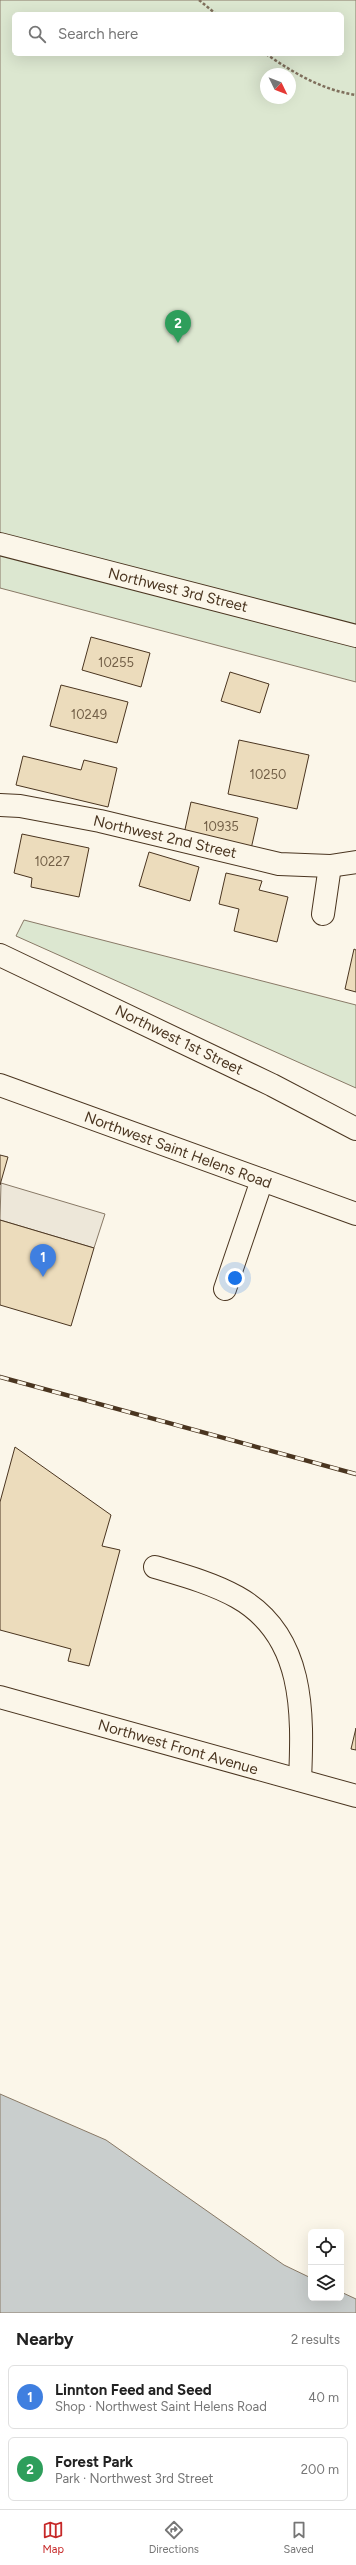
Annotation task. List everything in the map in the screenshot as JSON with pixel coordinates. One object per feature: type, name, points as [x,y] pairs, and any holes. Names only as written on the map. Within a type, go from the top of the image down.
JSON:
[{"type":"main road","name":"Northwest 3rd Street","points":[[0,544],[356,636]]},
{"type":"main road","name":"Northwest 2nd Street","points":[[0,805],[20,806],[100,821],[279,864],[330,866],[356,862]]},
{"type":"main road","points":[[323,914],[330,866]]},
{"type":"main road","name":"Northwest 1st Street","points":[[0,955],[272,1085],[356,1129]]},
{"type":"main road","name":"Northwest Saint Helens Road","points":[[0,1085],[356,1214]]},
{"type":"main road","points":[[225,1289],[262,1180]]},
{"type":"main road","points":[[155,1567],[192,1578],[238,1597],[263,1616],[283,1641],[296,1675],[302,1730],[300,1780]]},
{"type":"main road","name":"Northwest Front Avenue","points":[[0,1697],[356,1796]]},
{"type":"path","points":[[199,0],[214,12]]},
{"type":"path","points":[[269,56],[307,80],[340,92],[356,95]]},
{"type":"green space","points":[[0,0],[356,0],[356,682],[0,588]]},
{"type":"green space","points":[[24,920],[356,1005],[356,1088],[16,936]]},
{"type":"shaded area","points":[[1,1183],[105,1214],[94,1248],[0,1220]]},
{"type":"shaded area","points":[[0,2094],[106,2140],[284,2265],[308,2277],[308,2301],[344,2301],[344,2293],[356,2299],[356,2313],[0,2313]]},
{"type":"building","points":[[91,637],[150,653],[141,687],[82,670]]},
{"type":"building","points":[[230,672],[269,684],[260,713],[221,701]]},
{"type":"building","points":[[61,685],[128,702],[117,743],[50,726]]},
{"type":"building","points":[[239,740],[309,755],[297,809],[228,794]]},
{"type":"building","points":[[23,756],[81,770],[84,760],[117,768],[108,807],[16,785]]},
{"type":"building","points":[[191,802],[258,818],[251,849],[184,834]]},
{"type":"building","points":[[22,834],[89,848],[79,897],[31,887],[32,878],[14,873]]},
{"type":"building","points":[[149,852],[199,867],[190,901],[139,886]]},
{"type":"building","points":[[226,873],[262,881],[259,890],[288,897],[277,942],[234,931],[239,909],[219,904]]},
{"type":"building","points":[[354,949],[356,950],[356,992],[345,989]]},
{"type":"building","points":[[0,1155],[8,1157],[0,1185]]},
{"type":"building","points":[[0,1220],[94,1248],[71,1326],[0,1305]]},
{"type":"building","points":[[15,1447],[111,1515],[102,1546],[120,1550],[89,1666],[68,1661],[71,1649],[0,1630],[0,1502]]},
{"type":"building","points":[[356,1728],[356,1750],[351,1749]]},
{"type":"railway","points":[[0,1377],[356,1474]]},
{"type":"place","name":"Forest Park","points":[[178,343]]},
{"type":"place","name":"Linnton Feed and Seed","points":[[43,1277]]}]
